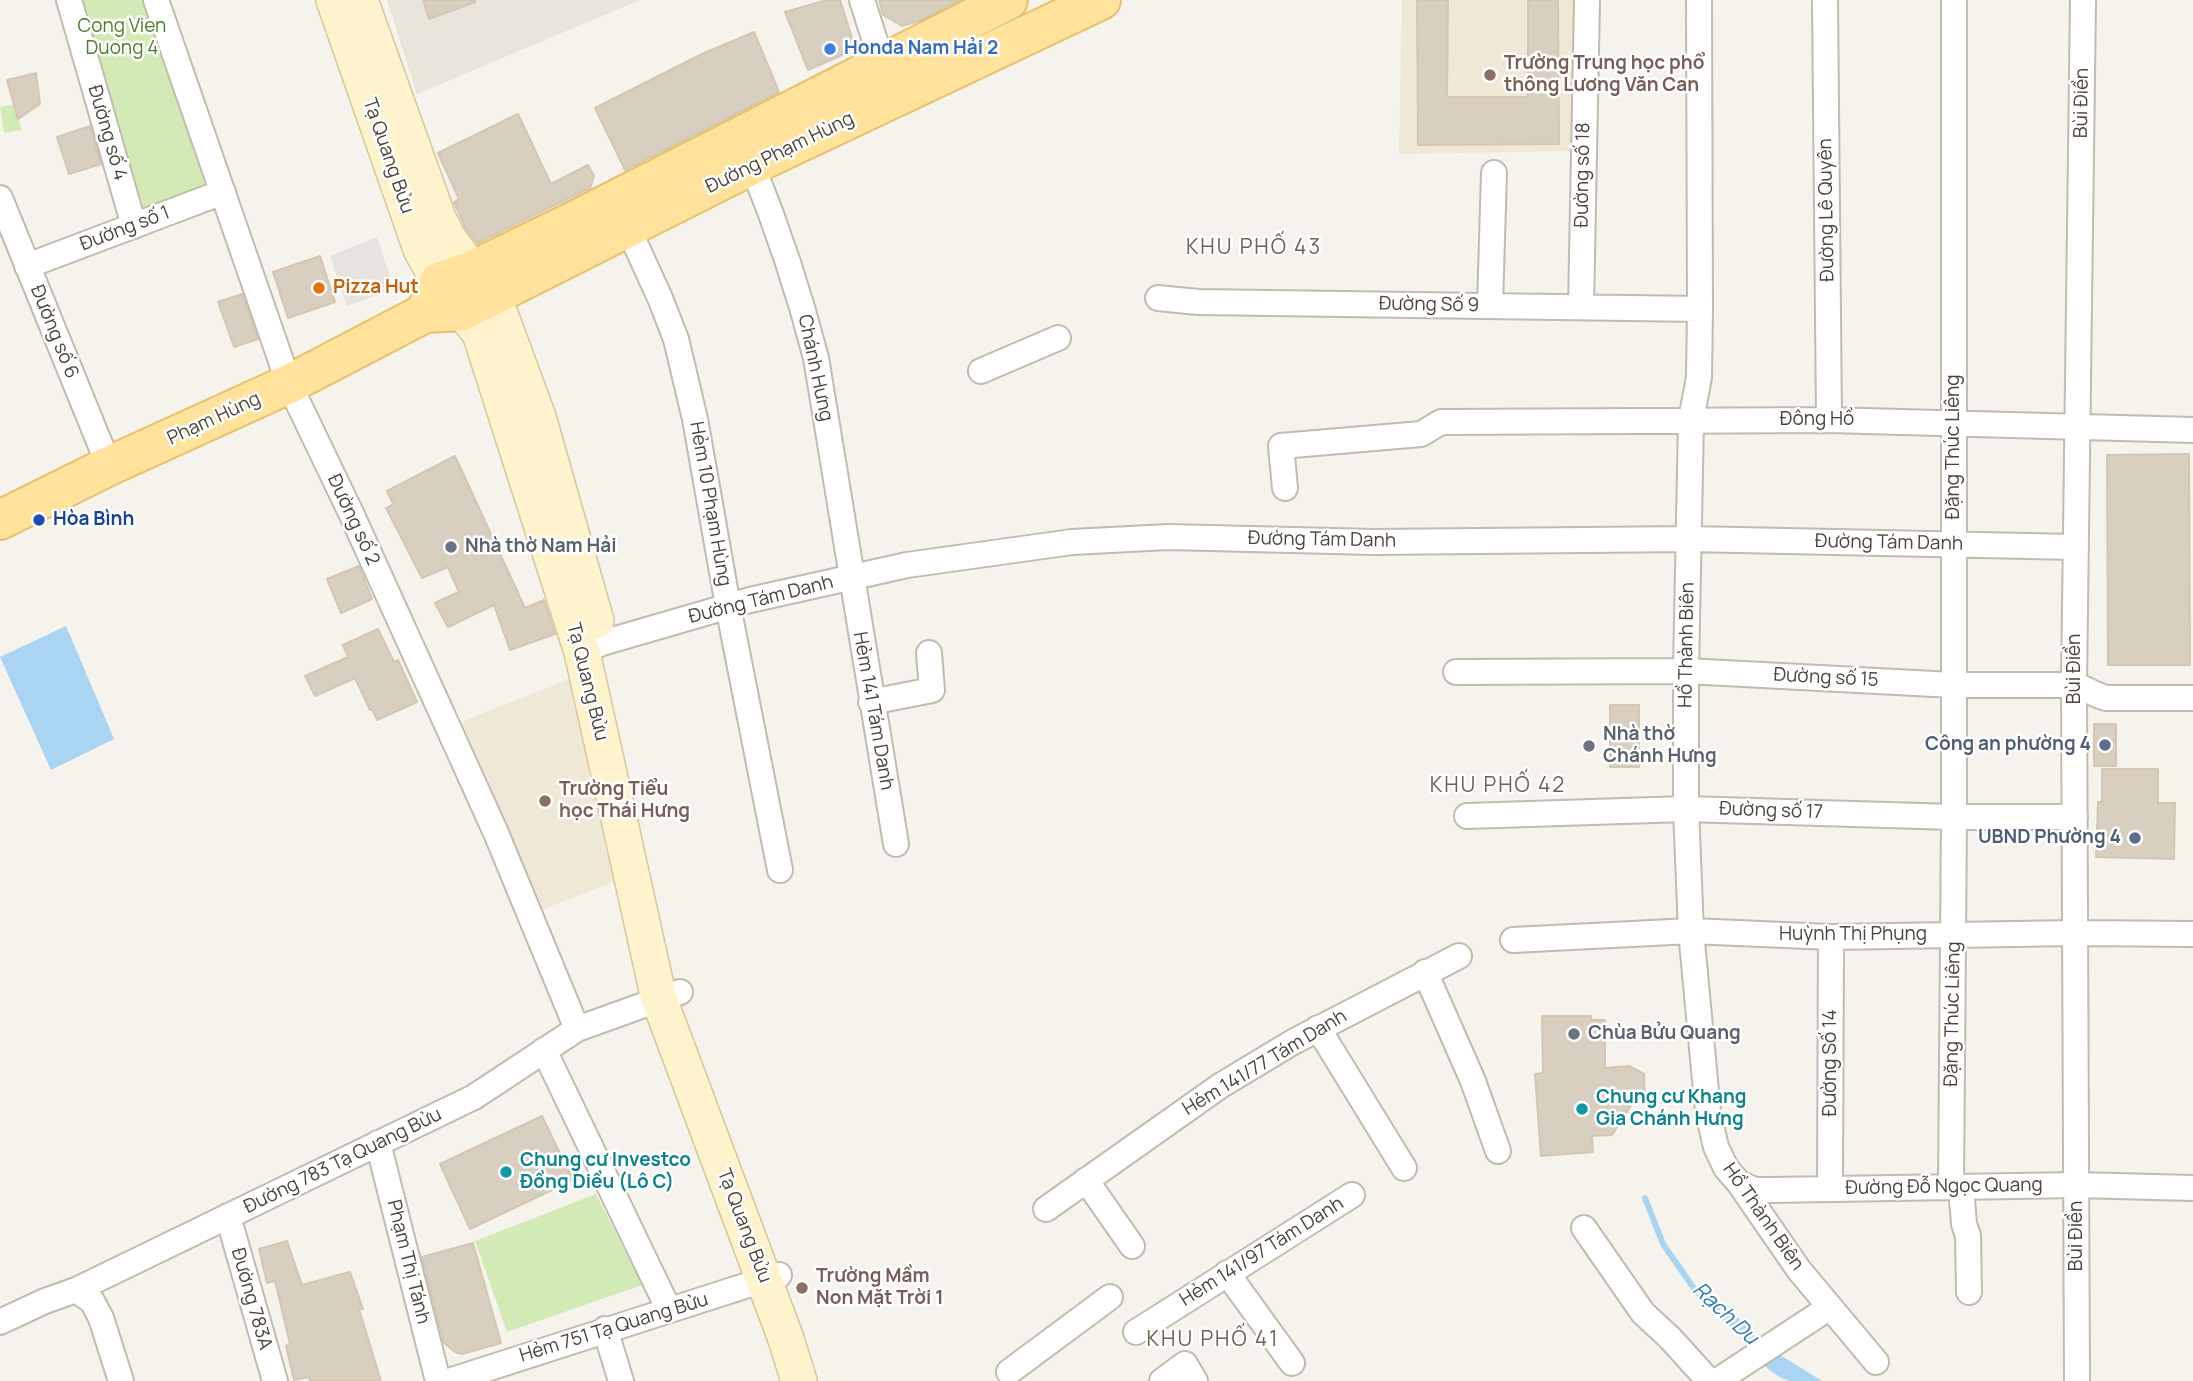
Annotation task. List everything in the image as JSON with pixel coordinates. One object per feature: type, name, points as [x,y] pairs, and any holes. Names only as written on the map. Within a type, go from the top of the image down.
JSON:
[{"type":"main road","name":"Tạ Quang Bửu","points":[[334,0],[412,226],[538,417],[669,995],[773,1278],[818,1381]]},
{"type":"main road","name":"Tạ Quang Bửu","points":[[360,0],[433,208],[448,238],[458,295]]},
{"type":"main road","name":"Đường Phạm Hùng","points":[[458,295],[881,63],[1007,0]]},
{"type":"main road","name":"Đường Phạm Hùng","points":[[458,295],[628,228],[1101,0]]},
{"type":"main road","name":"Phạm Hùng","points":[[0,520],[109,466],[289,384],[458,295]]},
{"type":"main road","name":"Tạ Quang Bửu","points":[[773,1278],[799,1381]]},
{"type":"street","name":"Đường số 4","points":[[69,0],[134,226]]},
{"type":"street","name":"Đường số 2","points":[[156,0],[289,384],[351,513],[490,821],[577,1029]]},
{"type":"street","points":[[862,0],[881,63]]},
{"type":"street","name":"Đường số 18","points":[[1581,307],[1587,0]]},
{"type":"street","name":"Hồ Thành Biên","points":[[1699,0],[1699,377],[1692,420],[1686,671],[1686,809],[1691,931],[1712,1132],[1726,1168],[1799,1270],[1876,1362]]},
{"type":"street","name":"Đường Lê Quyên","points":[[1825,0],[1829,420]]},
{"type":"street","name":"Đặng Thúc Liêng","points":[[1954,0],[1953,935],[1956,1187],[1968,1237],[1969,1292]]},
{"type":"street","name":"Bùi Điền","points":[[2077,1381],[2074,685],[2083,0]]},
{"type":"street","name":"Chánh Hưng","points":[[752,166],[777,227],[816,358],[850,578]]},
{"type":"street","points":[[1490,306],[1494,173]]},
{"type":"street","name":"Đường số 1","points":[[27,267],[223,192]]},
{"type":"street","name":"Đường số 6","points":[[0,198],[109,466]]},
{"type":"street","name":"Hẻm 10 Phạm Hùng","points":[[628,228],[676,340],[695,419],[728,606],[780,870]]},
{"type":"street","name":"Đường Số 9","points":[[1158,298],[1198,302],[1700,309]]},
{"type":"street","points":[[981,371],[1058,338]]},
{"type":"street","name":"Đông Hồ","points":[[1285,488],[1281,446],[1420,434],[1440,422],[1829,420],[2193,430]]},
{"type":"street","name":"Đường Tám Danh","points":[[592,648],[728,606],[907,565],[1049,545],[1168,537],[1374,542],[1689,539],[2076,547]]},
{"type":"street","name":"Hẻm 141 Tám Danh","points":[[850,578],[896,844]]},
{"type":"street","points":[[871,702],[932,690],[929,653]]},
{"type":"street","name":"Đường số 15","points":[[1456,673],[1686,671],[1953,685],[2074,685],[2082,687],[2092,695],[2106,698],[2193,698]]},
{"type":"street","name":"Đường số 17","points":[[1467,816],[1686,809],[1954,817],[2076,817]]},
{"type":"street","name":"Huỳnh Thị Phụng","points":[[1513,940],[1691,931],[1831,937],[2193,934]]},
{"type":"street","name":"Đường Số 14","points":[[1830,1189],[1831,937]]},
{"type":"street","name":"Hẻm 141/77 Tám Danh","points":[[1046,1209],[1220,1086],[1318,1028],[1459,956]]},
{"type":"street","points":[[1426,972],[1473,1081],[1499,1151]]},
{"type":"street","name":"Đường 783 Tạ Quang Bửu","points":[[0,1322],[76,1290],[474,1097],[577,1029],[669,995]]},
{"type":"street","points":[[1318,1028],[1404,1168]]},
{"type":"street","points":[[544,1050],[669,1310]]},
{"type":"street","name":"Phạm Thị Tánh","points":[[379,1143],[438,1381]]},
{"type":"street","points":[[1086,1180],[1132,1246]]},
{"type":"street","name":"Đường Đỗ Ngọc Quang","points":[[1739,1183],[1755,1189],[2077,1185],[2193,1188]]},
{"type":"street","name":"Hẻm 141/97 Tám Danh","points":[[1136,1332],[1352,1195]]},
{"type":"street","name":"Đường 783A","points":[[228,1216],[275,1381]]},
{"type":"street","points":[[1584,1228],[1643,1313],[1709,1381]]},
{"type":"street","points":[[1227,1273],[1292,1363]]},
{"type":"street","name":"Hẻm 751 Tạ Quang Bửu","points":[[449,1381],[605,1329],[773,1278]]},
{"type":"street","points":[[76,1290],[92,1301],[102,1318],[121,1381]]},
{"type":"street","points":[[1009,1372],[1110,1297]]},
{"type":"street","points":[[1717,1381],[1830,1307]]},
{"type":"street","points":[[605,1329],[621,1381]]},
{"type":"street","points":[[1163,1381],[1185,1364],[1195,1381]]},
{"type":"shaded area","points":[[387,0],[640,0],[417,94]]},
{"type":"shaded area","name":"Trường Trung học phổ thông Lương Văn Can","points":[[1402,0],[1581,0],[1579,151],[1399,154]]},
{"type":"shaded area","points":[[377,237],[394,289],[347,306],[330,256]]},
{"type":"shaded area","name":"Trường Tiểu học Thái Hưng","points":[[575,677],[615,881],[531,914],[461,722]]},
{"type":"green space","name":"Cong Vien Duong 4","points":[[72,0],[148,0],[207,191],[142,223]]},
{"type":"green space","points":[[14,104],[22,130],[4,133],[0,107]]},
{"type":"green space","points":[[596,1194],[642,1285],[507,1332],[475,1241]]},
{"type":"water","points":[[66,626],[114,739],[51,770],[0,657]]},
{"type":"water","points":[[1731,1310],[1761,1343],[1822,1381],[1789,1381],[1769,1370],[1744,1342],[1724,1313]]},
{"type":"building","points":[[423,0],[475,0],[475,2],[429,19]]},
{"type":"building","points":[[827,0],[840,0],[852,38],[842,55],[808,70],[785,12]]},
{"type":"building","points":[[879,0],[960,0],[919,21],[902,26],[883,15]]},
{"type":"building","points":[[1417,0],[1448,0],[1447,97],[1528,97],[1528,0],[1558,0],[1559,144],[1418,145]]},
{"type":"building","points":[[754,32],[779,92],[625,170],[595,108],[702,54]]},
{"type":"building","points":[[36,73],[40,104],[18,119],[7,80]]},
{"type":"building","points":[[518,114],[551,184],[588,165],[594,176],[590,188],[477,243],[466,229],[454,202],[459,199],[438,153]]},
{"type":"building","points":[[90,126],[101,164],[69,174],[57,137]]},
{"type":"building","points":[[320,256],[335,302],[288,318],[273,272]]},
{"type":"building","points":[[242,294],[258,339],[234,347],[218,302]]},
{"type":"building","points":[[2189,454],[2190,665],[2108,665],[2107,455]]},
{"type":"building","name":"Nhà thờ Nam Hải","points":[[455,456],[525,608],[544,600],[555,634],[510,650],[494,605],[448,627],[435,603],[459,592],[448,567],[422,578],[386,508],[393,504],[387,491]]},
{"type":"building","points":[[359,566],[372,599],[341,613],[327,579]]},
{"type":"building","points":[[378,629],[394,662],[398,660],[417,702],[377,720],[355,678],[315,696],[305,676],[348,657],[343,645]]},
{"type":"building","name":"Nhà thờ Chánh Hưng","points":[[1610,705],[1639,705],[1639,767],[1610,767]]},
{"type":"building","points":[[2094,724],[2116,724],[2116,766],[2094,766]]},
{"type":"building","name":"UBND Phường 4","points":[[2102,769],[2158,769],[2158,803],[2175,803],[2174,859],[2096,857],[2098,802],[2102,802]]},
{"type":"building","name":"Chung cư Khang Gia Chánh Hưng","points":[[1542,1016],[1591,1016],[1591,1020],[1605,1020],[1605,1068],[1629,1066],[1644,1074],[1645,1104],[1632,1104],[1612,1135],[1592,1136],[1593,1152],[1541,1156],[1535,1074],[1543,1073]]},
{"type":"building","name":"Chung cư Investco Đồng Diều (Lô C)","points":[[542,1116],[573,1180],[470,1229],[440,1164]]},
{"type":"building","points":[[287,1241],[302,1285],[350,1272],[363,1309],[359,1309],[381,1381],[310,1381],[309,1377],[294,1380],[286,1346],[290,1344],[275,1281],[267,1283],[259,1249]]},
{"type":"building","points":[[473,1243],[501,1343],[462,1354],[444,1343],[422,1257]]},
{"type":"waterway","name":"Rạch Du","points":[[1645,1198],[1663,1244],[1695,1290],[1734,1326]]},
{"type":"place","name":"Honda Nam Hải 2","points":[[830,49]]},
{"type":"place","name":"Trường Trung học phổ thông Lương Văn Can","points":[[1490,75]]},
{"type":"place","name":"Pizza Hut","points":[[319,288]]},
{"type":"place","name":"Hòa Bình","points":[[39,520]]},
{"type":"place","name":"Nhà thờ Nam Hải","points":[[451,547]]},
{"type":"place","name":"Công an phường 4","points":[[2105,745]]},
{"type":"place","name":"Nhà thờ Chánh Hưng","points":[[1589,746]]},
{"type":"place","name":"Trường Tiểu học Thái Hưng","points":[[545,801]]},
{"type":"place","name":"UBND Phường 4","points":[[2135,838]]},
{"type":"place","name":"Chùa Bửu Quang","points":[[1574,1034]]},
{"type":"place","name":"Chung cư Khang Gia Chánh Hưng","points":[[1582,1109]]},
{"type":"place","name":"Chung cư Investco Đồng Diều (Lô C)","points":[[506,1172]]},
{"type":"place","name":"Trường Mầm Non Mặt Trời 1","points":[[802,1288]]},
{"type":"district","name":"KHU PHỐ 43","points":[[1254,248]]},
{"type":"district","name":"KHU PHỐ 42","points":[[1498,786]]},
{"type":"district","name":"KHU PHỐ 41","points":[[1213,1340]]}]
